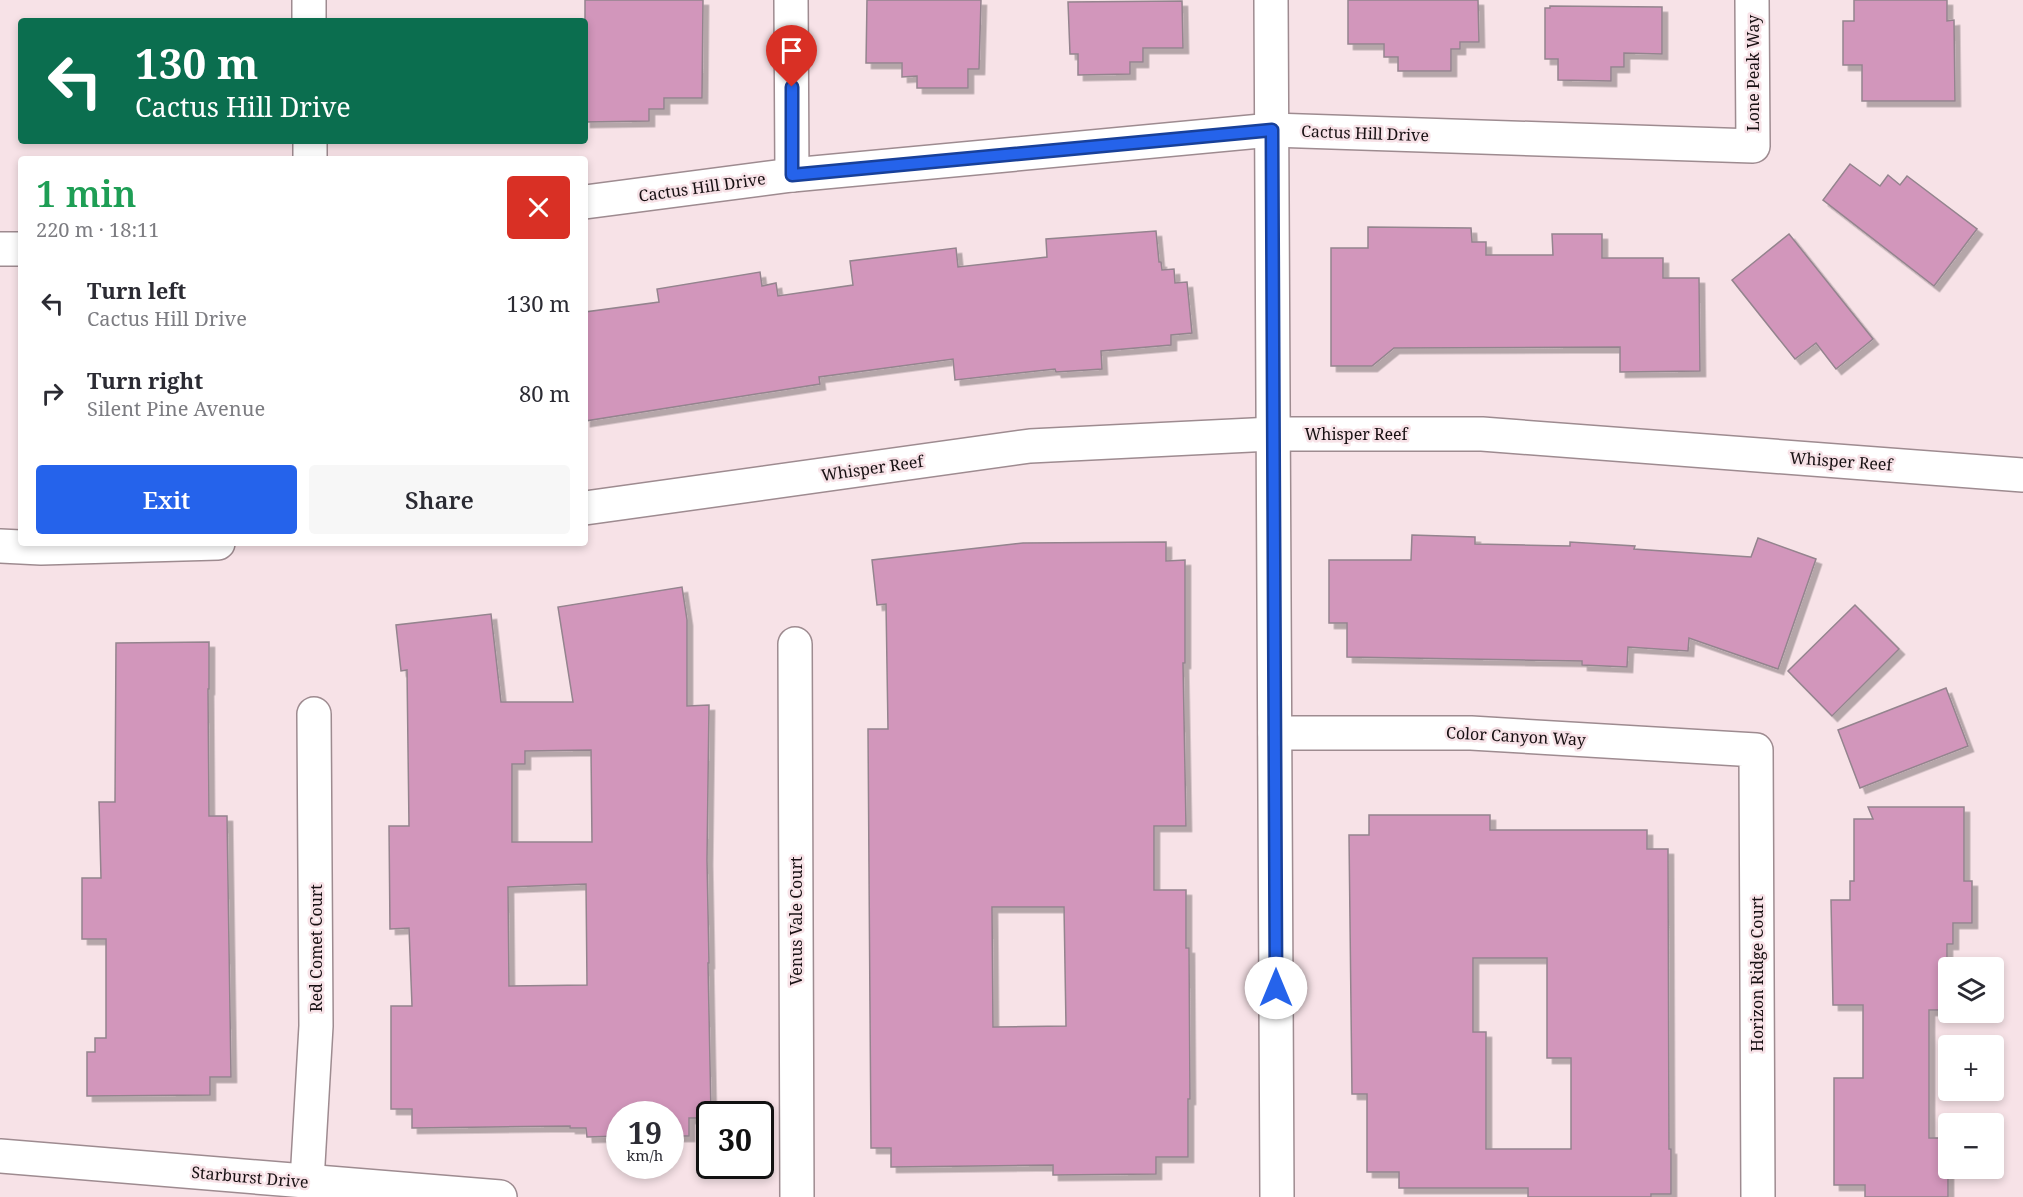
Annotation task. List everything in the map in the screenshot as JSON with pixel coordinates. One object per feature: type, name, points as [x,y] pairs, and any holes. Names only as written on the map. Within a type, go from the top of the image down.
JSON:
[{"type":"street","points":[[309,0],[309,18]]},
{"type":"street","points":[[791,0],[792,175]]},
{"type":"street","points":[[1271,0],[1277,1197]]},
{"type":"street","name":"Lone Peak Way","points":[[1752,0],[1753,146]]},
{"type":"street","name":"Cactus Hill Drive","points":[[588,202],[792,175],[1272,130],[1753,146]]},
{"type":"street","points":[[0,249],[18,249]]},
{"type":"street","name":"Whisper Reef","points":[[588,508],[1030,446],[1274,434],[1482,434],[2023,475]]},
{"type":"street","points":[[0,546],[41,548],[112,546]]},
{"type":"street","name":"Venus Vale Court","points":[[795,644],[797,1197]]},
{"type":"street","name":"Red Comet Court","points":[[307,1181],[316,1026],[315,714]]},
{"type":"street","name":"Color Canyon Way","points":[[1275,733],[1471,733],[1756,750]]},
{"type":"street","name":"Horizon Ridge Court","points":[[1756,750],[1758,1197]]},
{"type":"street","name":"Starburst Drive","points":[[0,1156],[500,1197]]},
{"type":"building","points":[[585,0],[703,0],[702,98],[664,98],[664,109],[649,109],[649,121],[588,122],[588,18],[585,18]]},
{"type":"building","points":[[867,0],[981,0],[979,69],[968,69],[968,88],[917,88],[917,76],[902,77],[902,63],[866,63]]},
{"type":"building","points":[[1348,0],[1478,0],[1479,42],[1460,42],[1460,49],[1451,49],[1451,71],[1398,71],[1398,57],[1384,57],[1384,44],[1348,44]]},
{"type":"building","points":[[1854,0],[1947,0],[1947,21],[1954,20],[1955,101],[1862,101],[1862,65],[1843,65],[1843,21],[1854,21]]},
{"type":"building","points":[[1182,1],[1183,48],[1143,48],[1143,62],[1130,62],[1130,74],[1078,75],[1078,54],[1070,54],[1068,2]]},
{"type":"building","points":[[1550,6],[1662,7],[1662,54],[1624,53],[1624,67],[1611,67],[1611,81],[1558,80],[1558,59],[1545,59],[1545,8],[1550,8]]},
{"type":"building","points":[[1850,164],[1880,186],[1888,175],[1900,185],[1907,176],[1977,229],[1934,286],[1823,200]]},
{"type":"building","points":[[1368,227],[1471,228],[1472,242],[1486,242],[1486,255],[1553,255],[1552,234],[1602,234],[1602,258],[1663,258],[1663,278],[1699,278],[1700,371],[1620,372],[1620,347],[1394,348],[1372,366],[1331,366],[1331,248],[1368,248]]},
{"type":"building","points":[[1156,231],[1162,270],[1174,269],[1175,283],[1187,282],[1192,333],[1171,335],[1171,345],[1101,351],[1102,369],[1056,372],[1055,369],[955,380],[953,359],[819,377],[820,384],[588,421],[588,312],[659,302],[657,289],[760,272],[762,286],[776,283],[778,296],[853,285],[850,261],[956,248],[958,267],[1047,257],[1046,239]]},
{"type":"building","points":[[1789,234],[1873,339],[1836,369],[1816,343],[1795,359],[1732,280]]},
{"type":"building","points":[[1412,535],[1475,537],[1475,544],[1570,546],[1570,542],[1751,557],[1758,538],[1816,559],[1778,669],[1689,638],[1688,651],[1628,647],[1627,667],[1582,665],[1582,661],[1347,657],[1347,623],[1329,623],[1329,560],[1411,560]]},
{"type":"building","points":[[1166,542],[1166,561],[1185,560],[1185,663],[1183,663],[1186,826],[1154,826],[1154,890],[1186,890],[1186,948],[1189,948],[1188,1157],[1156,1157],[1156,1174],[1053,1175],[1053,1165],[891,1167],[891,1148],[871,1148],[868,729],[888,729],[886,604],[877,605],[872,560],[1023,543]],"holes":[[[992,907],[1064,907],[1066,1026],[993,1027]]]},
{"type":"building","points":[[682,587],[687,620],[687,706],[709,705],[707,860],[711,1101],[696,1101],[696,1118],[689,1118],[689,1136],[684,1136],[684,1101],[606,1101],[606,1136],[587,1137],[586,1128],[570,1128],[570,1126],[412,1128],[412,1109],[391,1109],[391,1006],[412,1006],[409,928],[390,929],[389,826],[409,826],[407,670],[401,671],[396,625],[491,614],[501,702],[573,702],[558,607]],"holes":[[[591,750],[592,842],[512,842],[512,764],[525,764],[525,751]],[[586,884],[587,985],[509,986],[508,887]]]},
{"type":"building","points":[[1855,605],[1899,649],[1832,716],[1788,671]]},
{"type":"building","points":[[209,642],[209,816],[227,816],[231,1077],[210,1077],[210,1095],[87,1096],[87,1052],[95,1052],[95,1038],[106,1038],[106,939],[82,939],[82,878],[101,878],[99,802],[115,802],[116,643]]},
{"type":"building","points":[[1946,688],[1968,746],[1860,788],[1838,730]]},
{"type":"building","points":[[1868,807],[1964,807],[1964,881],[1972,881],[1972,923],[1953,923],[1953,944],[1947,944],[1947,957],[1938,957],[1938,1010],[1929,1010],[1929,1138],[1938,1138],[1938,1179],[1948,1179],[1948,1197],[1865,1197],[1865,1185],[1834,1185],[1834,1078],[1863,1078],[1863,1005],[1833,1005],[1831,900],[1850,900],[1850,881],[1854,881],[1854,819],[1873,819]]},
{"type":"building","points":[[1369,815],[1490,815],[1490,830],[1647,830],[1647,849],[1668,849],[1671,1194],[1651,1194],[1651,1197],[1528,1197],[1528,1188],[1399,1188],[1399,1172],[1367,1172],[1367,1094],[1352,1094],[1349,835],[1369,835]],"holes":[[[1473,958],[1547,958],[1547,1058],[1571,1058],[1571,1149],[1486,1149],[1486,1032],[1473,1032]]]},
{"type":"route","points":[[792,87],[792,175],[1272,130],[1276,988]]}]
